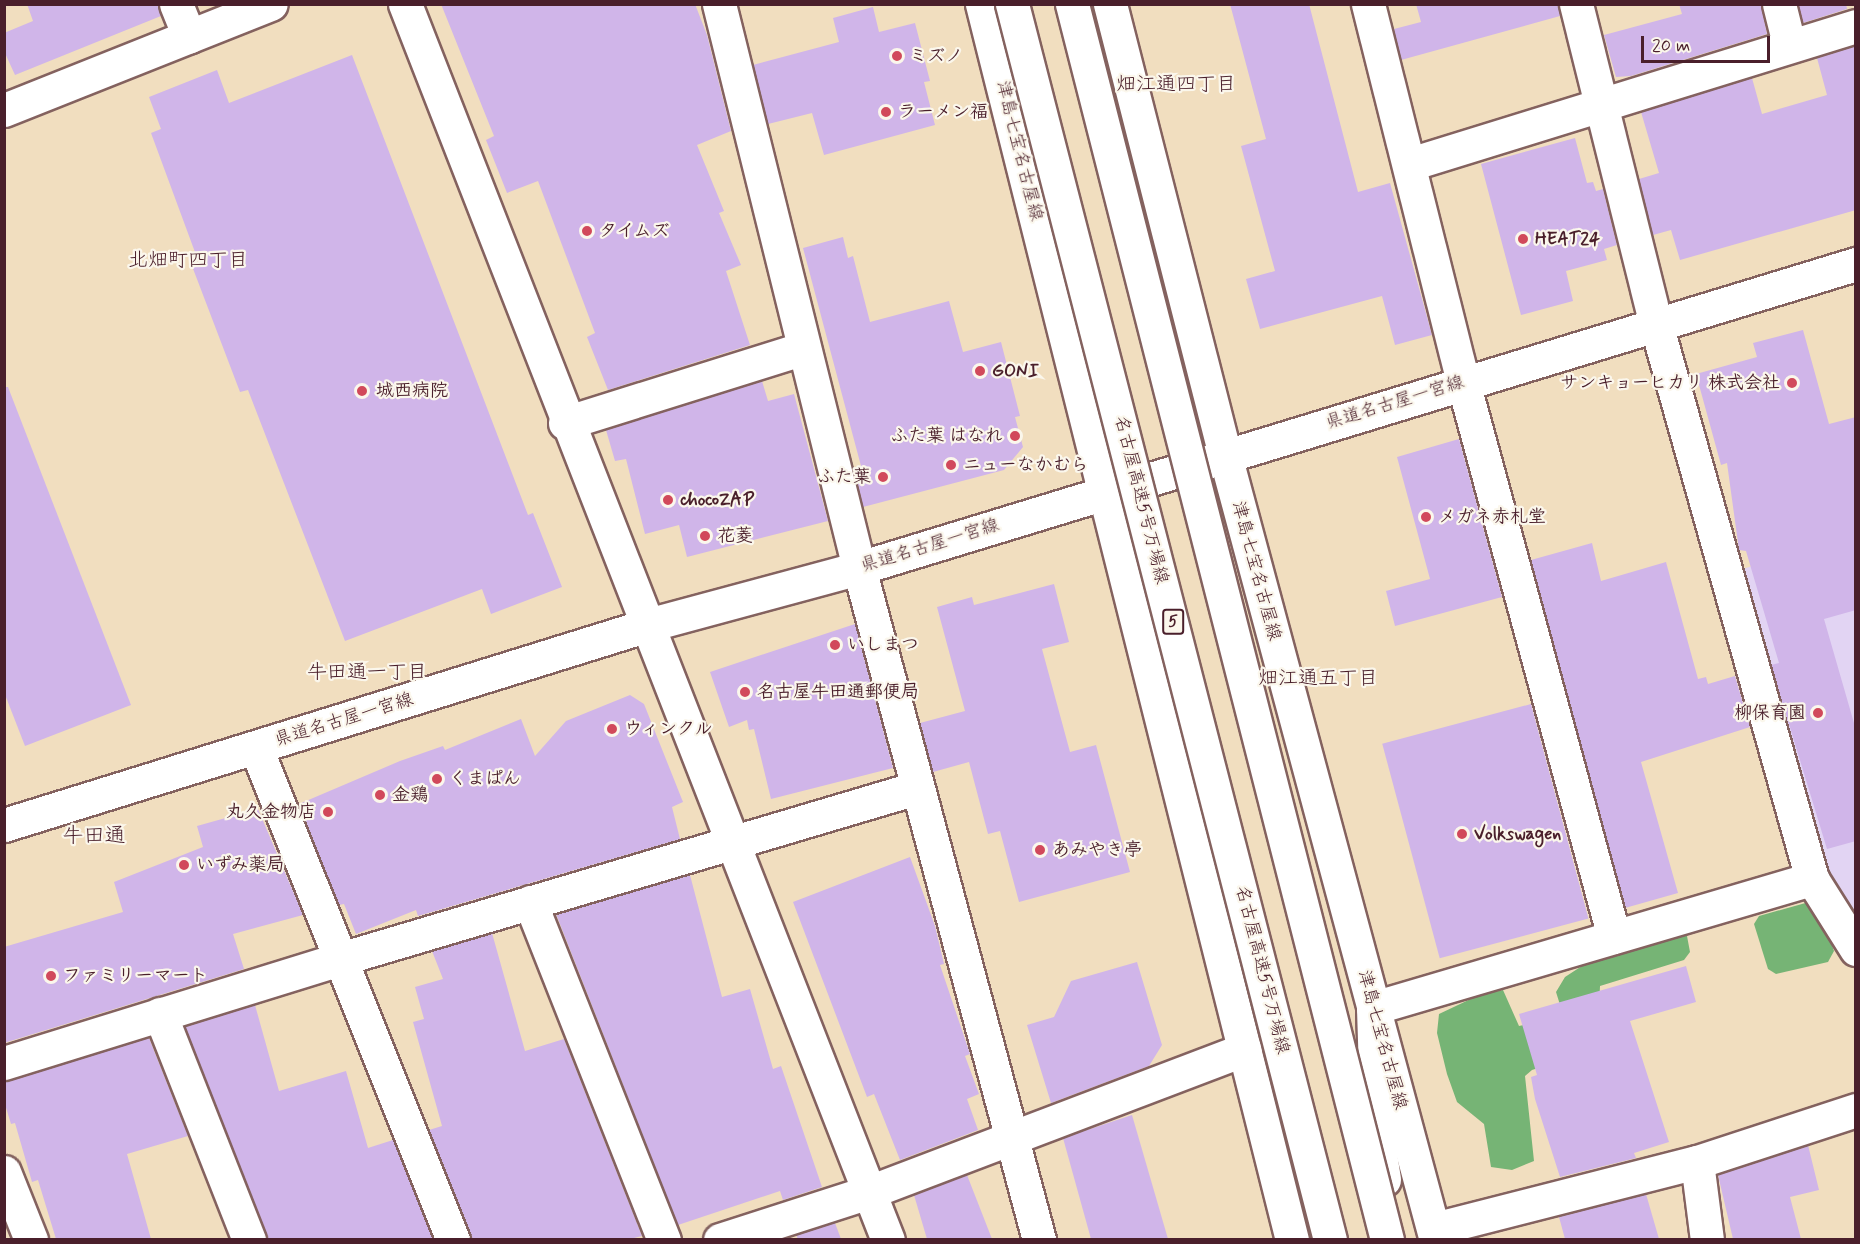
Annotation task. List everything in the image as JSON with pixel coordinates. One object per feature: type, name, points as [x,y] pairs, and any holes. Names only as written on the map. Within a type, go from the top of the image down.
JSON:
[{"type":"main road","points":[[176,4],[189,37]]},
{"type":"main road","points":[[6,106],[271,4]]},
{"type":"main road","points":[[405,4],[565,423],[648,625],[888,1239]]},
{"type":"main road","points":[[719,4],[916,788],[1013,1136],[1039,1239]]},
{"type":"main road","name":"津島七宝名古屋線","points":[[982,4],[1292,1239]]},
{"type":"main road","name":"名古屋高速5号万場線","points":[[1012,4],[1330,1239]]},
{"type":"main road","points":[[1072,4],[1387,1239]]},
{"type":"main road","name":"津島七宝名古屋線","points":[[1110,4],[1225,455],[1435,1234]]},
{"type":"main road","points":[[1368,4],[1463,382],[1614,937]]},
{"type":"main road","points":[[1576,4],[1656,324],[1812,879],[1856,949]]},
{"type":"main road","points":[[1779,4],[1789,44]]},
{"type":"main road","points":[[1410,164],[1601,102],[1789,44],[1856,26]]},
{"type":"main road","name":"県道名古屋一宮線","points":[[4,825],[648,625],[859,568],[1856,264]]},
{"type":"main road","points":[[565,423],[804,348]]},
{"type":"main road","points":[[256,748],[453,1239]]},
{"type":"main road","points":[[4,1063],[340,958],[916,788]]},
{"type":"main road","points":[[1392,1239],[1377,1135],[1373,1008],[1812,879]]},
{"type":"main road","points":[[530,902],[664,1239]]},
{"type":"main road","points":[[160,1014],[249,1239]]},
{"type":"main road","points":[[720,1239],[869,1192],[1245,1049]]},
{"type":"main road","points":[[1435,1234],[1697,1162],[1856,1110]]},
{"type":"main road","points":[[1697,1162],[1707,1239]]},
{"type":"main road","points":[[4,1172],[31,1239]]},
{"type":"shaded area","name":"柳保育園","points":[[1855,536],[1855,928],[1849,923],[1821,857],[1739,570]]},
{"type":"green space","points":[[1809,902],[1818,907],[1834,951],[1828,962],[1776,974],[1768,969],[1754,924],[1759,916]]},
{"type":"green space","points":[[1674,932],[1687,936],[1690,952],[1684,960],[1600,986],[1597,1049],[1532,1070],[1525,1076],[1534,1161],[1512,1170],[1491,1167],[1484,1124],[1457,1102],[1447,1074],[1437,1033],[1439,1014],[1477,996],[1503,990],[1519,1026],[1554,1018],[1561,1008],[1556,992],[1565,977],[1585,964],[1630,945]]},
{"type":"building","points":[[27,4],[158,4],[161,16],[15,75],[4,51],[4,33],[33,21]]},
{"type":"building","points":[[441,4],[695,4],[707,35],[731,131],[697,145],[724,211],[719,213],[741,265],[726,271],[750,345],[608,390],[587,337],[595,333],[538,181],[507,193],[486,140],[494,136]]},
{"type":"building","points":[[1230,4],[1309,4],[1358,192],[1390,183],[1432,335],[1395,345],[1382,296],[1260,329],[1246,279],[1275,271],[1241,146],[1266,139]]},
{"type":"building","points":[[1416,4],[1558,4],[1560,16],[1401,60],[1394,29],[1421,22]]},
{"type":"building","points":[[1679,4],[1761,4],[1767,34],[1631,76],[1616,77],[1604,35],[1682,14]]},
{"type":"building","points":[[1798,4],[1846,4],[1847,9],[1803,23]]},
{"type":"building","points":[[873,7],[879,32],[915,23],[930,81],[924,82],[935,125],[824,155],[812,113],[768,124],[753,65],[839,42],[833,18]]},
{"type":"building","points":[[1856,46],[1856,210],[1680,260],[1671,230],[1653,235],[1639,179],[1659,173],[1641,112],[1752,78],[1762,114],[1827,95],[1817,58]]},
{"type":"building","points":[[352,55],[528,515],[533,513],[562,587],[491,614],[482,589],[345,641],[248,390],[240,392],[192,266],[199,263],[151,133],[161,129],[149,97],[217,70],[229,103]]},
{"type":"building","points":[[1575,138],[1587,183],[1593,182],[1596,191],[1603,189],[1617,245],[1604,249],[1607,260],[1566,271],[1573,301],[1521,315],[1481,164]]},
{"type":"building","points":[[843,237],[848,258],[853,256],[870,322],[949,301],[963,352],[1001,342],[1020,416],[1015,417],[1023,447],[1004,470],[863,507],[854,468],[861,466],[803,248]]},
{"type":"building","points":[[1803,330],[1829,424],[1856,417],[1856,610],[1824,619],[1856,730],[1856,841],[1827,849],[1771,665],[1779,663],[1746,551],[1739,550],[1727,463],[1721,465],[1696,374],[1757,357],[1753,343]]},
{"type":"building","points":[[762,381],[768,401],[794,394],[828,521],[687,557],[679,525],[645,534],[626,459],[615,461],[606,430]]},
{"type":"building","points":[[4,387],[8,387],[131,705],[25,746],[4,692]]},
{"type":"building","points":[[1459,439],[1502,597],[1395,626],[1386,591],[1430,579],[1397,457]]},
{"type":"building","points":[[1592,543],[1601,581],[1666,562],[1698,679],[1706,677],[1708,684],[1735,676],[1750,727],[1641,762],[1678,893],[1625,908],[1531,560]]},
{"type":"building","points":[[1054,584],[1069,642],[1042,649],[1070,752],[1096,745],[1130,872],[1019,902],[1000,831],[988,834],[969,762],[933,772],[920,723],[965,711],[937,607],[972,597],[974,605]]},
{"type":"building","points":[[855,624],[893,768],[771,799],[754,729],[749,730],[747,720],[729,727],[710,672]]},
{"type":"building","points":[[630,695],[644,704],[683,802],[672,807],[680,839],[418,916],[416,910],[356,934],[344,904],[339,905],[299,804],[400,761],[443,746],[445,750],[521,719],[535,756],[566,721]]},
{"type":"building","points":[[1531,704],[1588,918],[1440,958],[1382,744]]},
{"type":"building","points":[[258,809],[303,915],[233,934],[244,969],[4,1043],[4,947],[123,912],[114,882],[203,847],[197,826]]},
{"type":"building","points":[[910,857],[935,926],[944,964],[940,965],[970,1054],[965,1056],[979,1094],[967,1099],[978,1130],[900,1160],[874,1094],[867,1097],[793,902]]},
{"type":"building","points":[[690,875],[722,997],[750,989],[773,1069],[781,1066],[822,1187],[783,1200],[780,1191],[678,1225],[556,914]]},
{"type":"building","points":[[492,933],[525,1051],[564,1039],[642,1236],[630,1239],[471,1239],[429,1130],[442,1126],[413,1022],[424,1019],[415,987],[443,979],[432,951]]},
{"type":"building","points":[[1137,962],[1162,1045],[1149,1066],[1051,1103],[1027,1025],[1054,1017],[1071,981]]},
{"type":"building","points":[[1686,966],[1696,1002],[1630,1021],[1669,1142],[1634,1153],[1636,1158],[1560,1177],[1535,1099],[1531,1077],[1537,1075],[1519,1014]]},
{"type":"building","points":[[255,1005],[279,1091],[346,1071],[368,1148],[393,1140],[433,1239],[267,1239],[185,1027]]},
{"type":"building","points":[[149,1038],[188,1136],[127,1154],[151,1239],[56,1239],[38,1180],[32,1182],[15,1123],[11,1124],[4,1101],[4,1081]]},
{"type":"building","points":[[1132,1115],[1168,1239],[1091,1239],[1063,1138]]},
{"type":"building","points":[[1808,1145],[1819,1190],[1790,1197],[1801,1239],[1733,1239],[1718,1175]]},
{"type":"building","points":[[967,1175],[992,1239],[927,1239],[914,1195]]},
{"type":"building","points":[[1646,1194],[1659,1239],[1565,1239],[1559,1217]]},
{"type":"building","points":[[835,1223],[841,1239],[798,1239],[796,1235]]},
{"type":"place","name":"ミズノ","points":[[897,56]]},
{"type":"place","name":"ラーメン福","points":[[886,112]]},
{"type":"place","name":"タイムズ","points":[[587,231]]},
{"type":"place","name":"HEAT24","points":[[1523,239]]},
{"type":"place","name":"GONI","points":[[980,371]]},
{"type":"place","name":"サンキョーヒカリ 株式会社","points":[[1792,383]]},
{"type":"place","name":"城西病院","points":[[362,391]]},
{"type":"place","name":"ふた葉 はなれ","points":[[1015,436]]},
{"type":"place","name":"ニューなかむら","points":[[951,465]]},
{"type":"place","name":"ふた葉","points":[[883,477]]},
{"type":"place","name":"chocoZAP","points":[[668,500]]},
{"type":"place","name":"メガネ赤札堂","points":[[1426,517]]},
{"type":"place","name":"花菱","points":[[705,536]]},
{"type":"place","name":"いしまつ","points":[[835,645]]},
{"type":"place","name":"名古屋牛田通郵便局","points":[[745,692]]},
{"type":"place","name":"柳保育園","points":[[1818,713]]},
{"type":"place","name":"ウィンクル","points":[[612,729]]},
{"type":"place","name":"くまぱん","points":[[437,779]]},
{"type":"place","name":"金鶏","points":[[380,795]]},
{"type":"place","name":"丸久金物店","points":[[328,812]]},
{"type":"place","name":"Volkswagen","points":[[1462,834]]},
{"type":"place","name":"あみやき亭","points":[[1040,850]]},
{"type":"place","name":"いずみ薬局","points":[[184,865]]},
{"type":"place","name":"ファミリーマート","points":[[51,976]]},
{"type":"district","name":"畑江通四丁目","points":[[1176,84]]},
{"type":"district","name":"北畑町四丁目","points":[[188,260]]},
{"type":"district","name":"牛田通一丁目","points":[[367,672]]},
{"type":"district","name":"畑江通五丁目","points":[[1318,678]]},
{"type":"district","name":"牛田通","points":[[94,836]]}]
